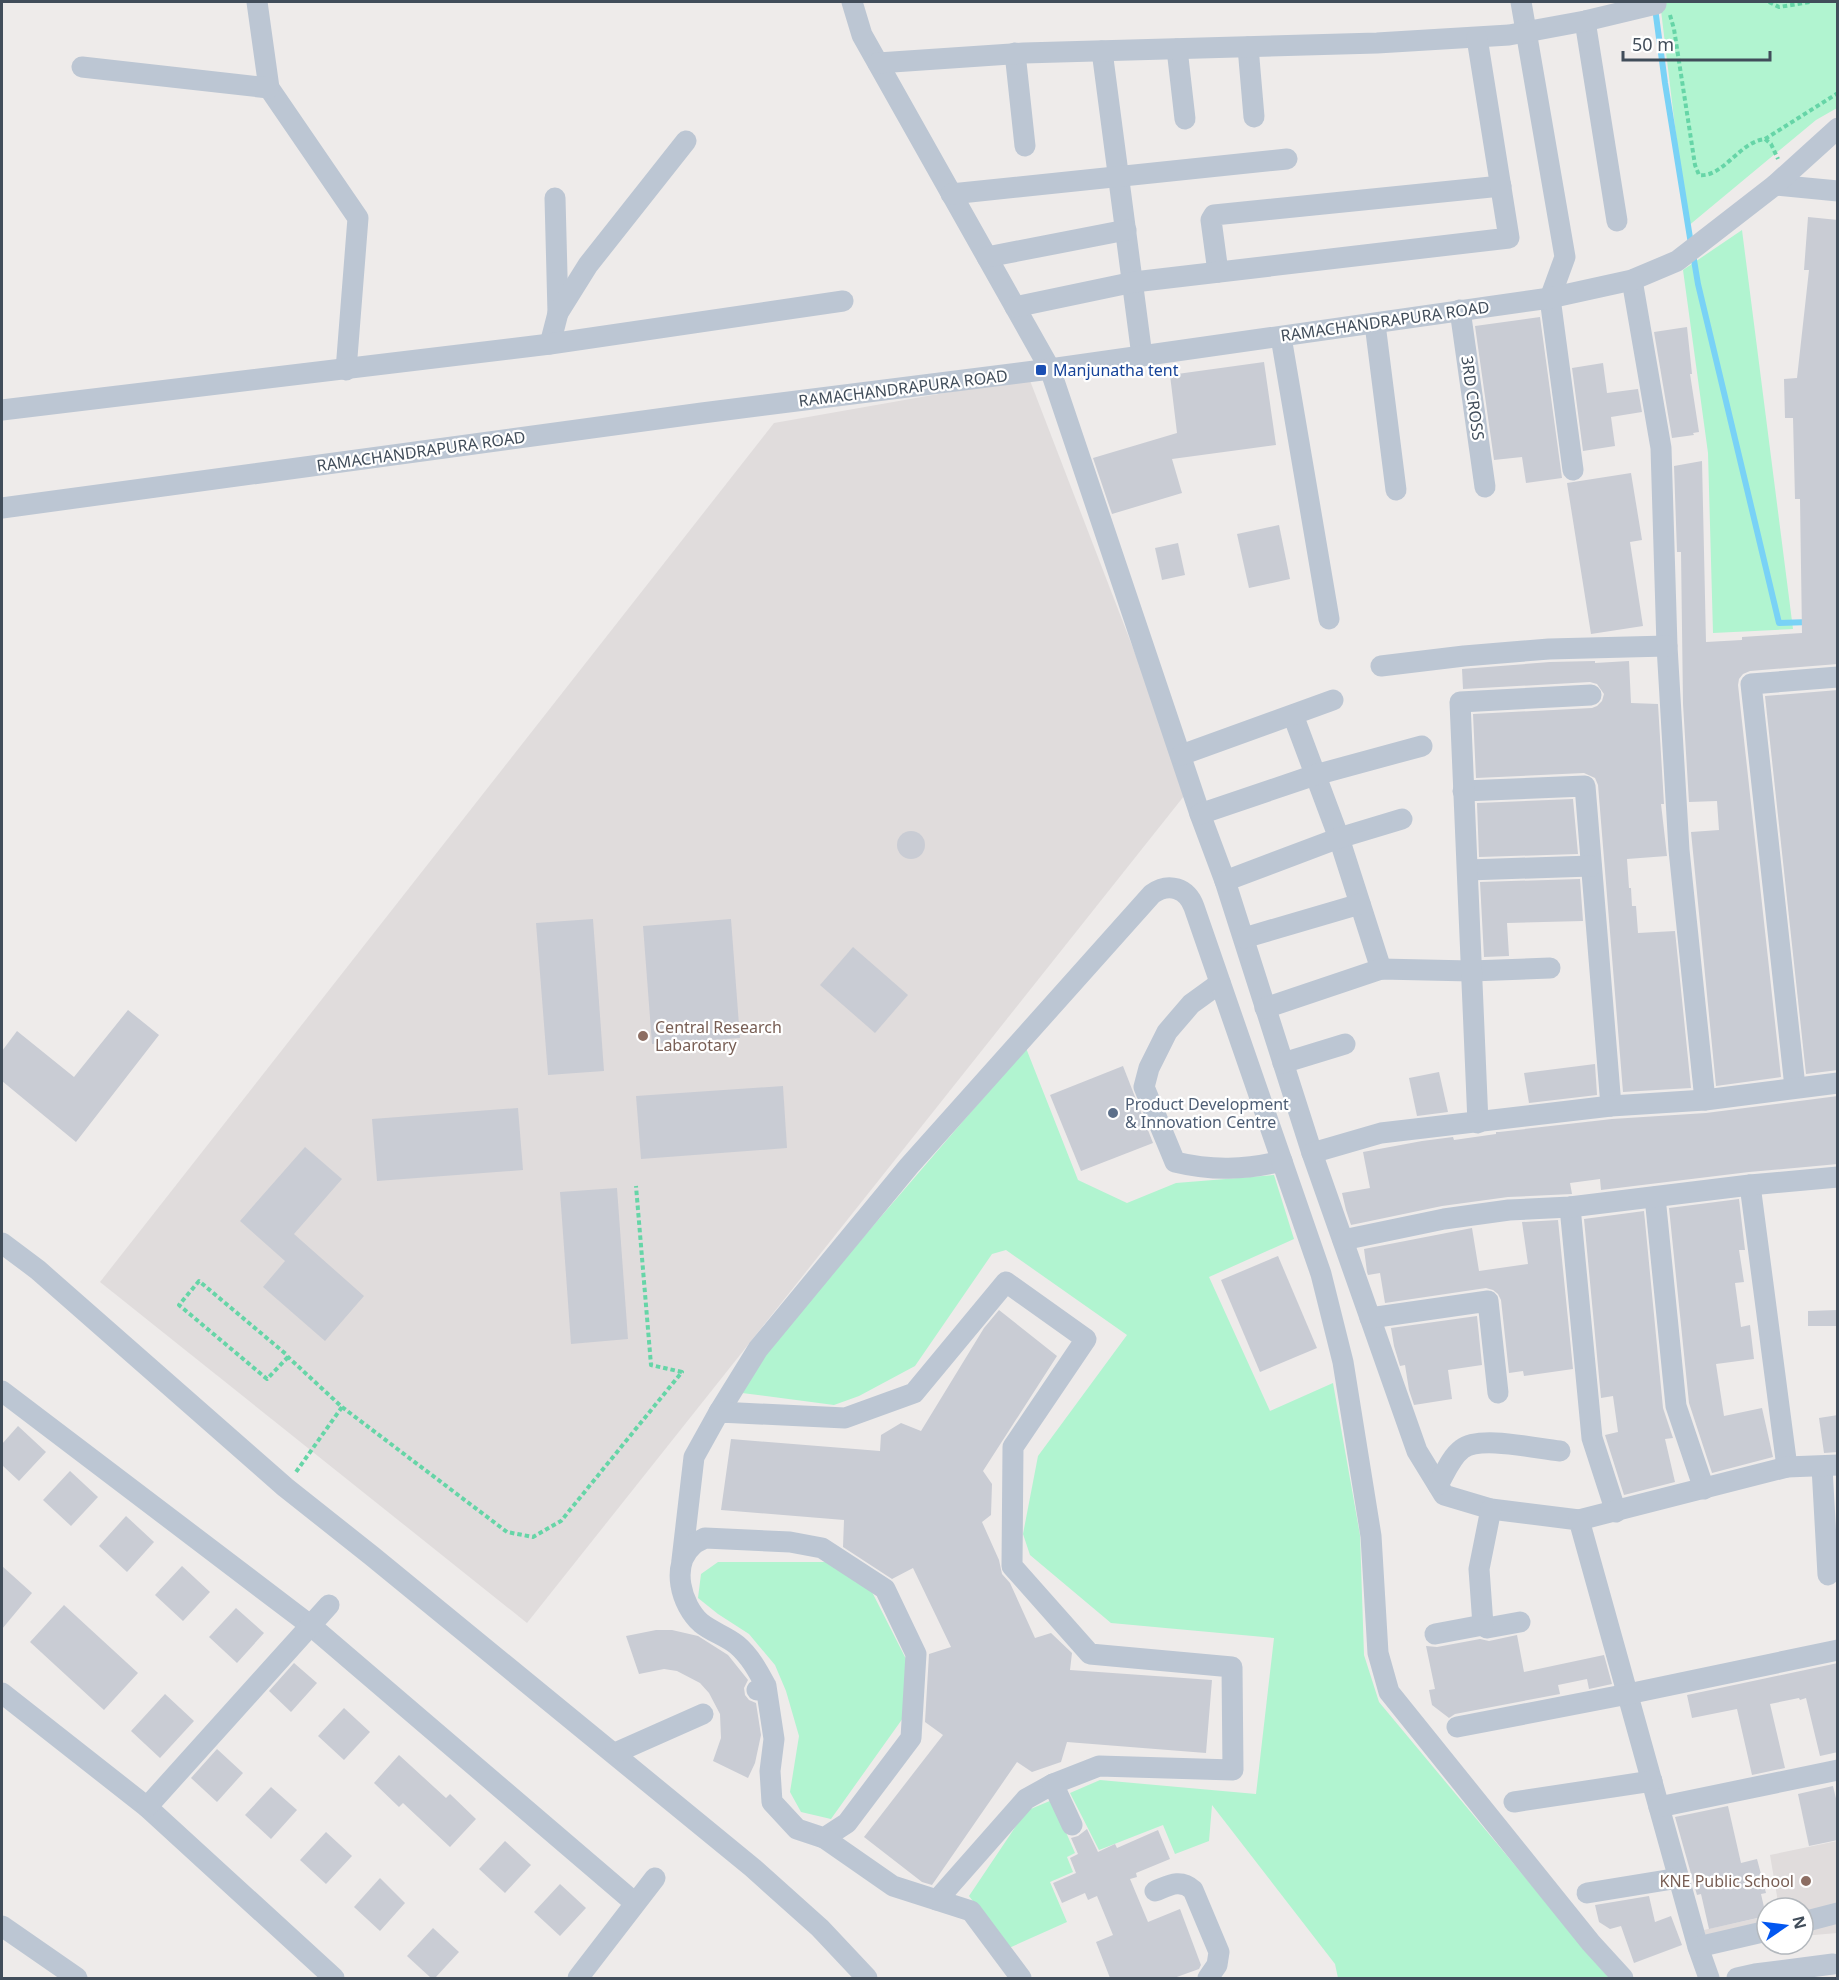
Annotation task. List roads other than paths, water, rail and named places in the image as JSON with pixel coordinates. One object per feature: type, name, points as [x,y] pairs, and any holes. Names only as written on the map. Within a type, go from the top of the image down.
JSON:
[{"type":"street","points":[[257,2],[269,88],[358,218],[346,370]]},
{"type":"street","points":[[852,2],[862,35],[1050,369],[1200,814],[1226,880],[1312,1153],[1416,1451],[1444,1495],[1491,1509],[1579,1520],[1787,1467],[1830,1466],[1828,1575]]},
{"type":"street","points":[[1521,2],[1565,257],[1550,298],[1574,470]]},
{"type":"street","points":[[878,63],[1015,54],[1377,44],[1477,38],[1527,32],[1662,8]]},
{"type":"street","points":[[1585,21],[1617,221]]},
{"type":"street","points":[[1015,307],[1134,282],[1509,238],[1477,38]]},
{"type":"street","points":[[1248,47],[1254,117]]},
{"type":"street","points":[[1177,49],[1185,119]]},
{"type":"street","points":[[1102,51],[1142,356]]},
{"type":"street","points":[[1015,54],[1025,146]]},
{"type":"street","points":[[82,67],[269,88]]},
{"type":"street","name":"RAMACHANDRAPURA ROAD","points":[[2,508],[1050,369],[1550,298],[1632,280],[1677,261],[1780,181],[1838,128]]},
{"type":"street","points":[[558,313],[588,266],[686,141]]},
{"type":"street","points":[[951,194],[1287,159]]},
{"type":"street","points":[[1780,181],[1838,191]]},
{"type":"street","points":[[1218,272],[1211,220],[1214,215],[1501,186]]},
{"type":"street","points":[[550,344],[558,313],[555,198]]},
{"type":"street","points":[[987,257],[1126,230]]},
{"type":"street","points":[[1632,280],[1661,448],[1666,646],[1679,850],[1705,1100]]},
{"type":"street","points":[[2,410],[550,344],[843,302]]},
{"type":"street","name":"3RD CROSS","points":[[1460,310],[1485,487]]},
{"type":"street","points":[[1375,324],[1396,490]]},
{"type":"street","points":[[1281,337],[1329,619]]},
{"type":"street","points":[[1381,666],[1549,649],[1666,646]]},
{"type":"street","points":[[1796,1087],[1751,684],[1838,677]]},
{"type":"street","points":[[1478,1123],[1460,702],[1591,695]]},
{"type":"street","points":[[1181,755],[1333,700]]},
{"type":"street","points":[[1293,715],[1339,838],[1381,969]]},
{"type":"street","points":[[1200,814],[1315,775],[1422,746]]},
{"type":"street","points":[[1463,791],[1585,786],[1611,1107]]},
{"type":"street","points":[[1226,880],[1339,838],[1402,819]]},
{"type":"street","points":[[1468,870],[1591,866]]},
{"type":"street","points":[[1021,1978],[970,1911],[893,1886],[824,1838],[797,1829],[772,1802],[770,1771],[774,1738],[754,1663],[736,1644],[702,1623],[687,1606],[680,1588],[694,1457],[758,1349],[902,1175],[1152,894],[1164,887],[1171,887],[1179,889],[1191,900],[1321,1274],[1344,1362],[1371,1536],[1378,1653],[1389,1692],[1591,1943],[1623,1978]]},
{"type":"street","points":[[1244,938],[1360,904]]},
{"type":"street","points":[[1265,1008],[1381,969],[1550,968]]},
{"type":"street","points":[[1220,983],[1191,1004],[1167,1032],[1149,1068],[1144,1087],[1175,1162],[1212,1169],[1235,1169],[1282,1161]]},
{"type":"street","points":[[1283,1063],[1345,1044]]},
{"type":"street","points":[[1312,1153],[1381,1133],[1611,1107],[1705,1100],[1838,1083]]},
{"type":"street","points":[[1342,1240],[1509,1210],[1570,1207],[1750,1185],[1838,1177]]},
{"type":"street","points":[[1750,1185],[1787,1467]]},
{"type":"street","points":[[1655,1197],[1676,1406],[1704,1489]]},
{"type":"street","points":[[1570,1207],[1592,1438],[1616,1512]]},
{"type":"street","points":[[2,1243],[38,1270],[285,1487],[615,1753],[788,1897],[867,1978]]},
{"type":"street","points":[[719,1412],[845,1418],[914,1393],[1006,1282],[1086,1339],[1013,1447],[1012,1566],[1090,1654],[1232,1667],[1233,1770],[1100,1766],[1053,1784],[1026,1799],[937,1900]]},
{"type":"street","points":[[1370,1318],[1488,1301],[1498,1393]]},
{"type":"street","points":[[2,1391],[310,1625],[635,1903]]},
{"type":"street","points":[[1438,1485],[1460,1450],[1472,1444],[1492,1444],[1560,1452]]},
{"type":"street","points":[[1483,1625],[1479,1569],[1491,1509]]},
{"type":"street","points":[[1579,1520],[1698,1947],[1709,1978]]},
{"type":"street","points":[[682,1560],[693,1545],[705,1538],[790,1542],[822,1548],[885,1589],[916,1654],[911,1738],[848,1823],[824,1838]]},
{"type":"street","points":[[147,1807],[329,1605]]},
{"type":"street","points":[[1435,1634],[1483,1625],[1487,1628],[1520,1622]]},
{"type":"street","points":[[1457,1727],[1838,1650]]},
{"type":"street","points":[[2,1693],[147,1807],[334,1978]]},
{"type":"street","points":[[615,1753],[703,1714]]},
{"type":"street","points":[[1659,1807],[1838,1770]]},
{"type":"street","points":[[1514,1802],[1652,1781]]},
{"type":"street","points":[[1053,1784],[1072,1825]]},
{"type":"street","points":[[578,1978],[655,1878]]},
{"type":"street","points":[[1587,1893],[1679,1878]]},
{"type":"street","points":[[1155,1891],[1177,1883],[1184,1884],[1192,1890],[1219,1952],[1217,1965],[1208,1978]]},
{"type":"street","points":[[1815,1919],[1838,1913]]},
{"type":"street","points":[[2,1926],[77,1978]]},
{"type":"street","points":[[1698,1947],[1755,1934]]},
{"type":"street","points":[[1737,1978],[1833,1964]]},
{"type":"waterway","points":[[1655,8],[1691,244]]},
{"type":"waterway","points":[[1693,254],[1698,284],[1779,623],[1810,622]]},
{"type":"place","name":"Manjunatha tent","points":[[1041,370]]},
{"type":"place","name":"Central Research Labarotary","points":[[643,1036]]},
{"type":"place","name":"Product Development & Innovation Centre","points":[[1113,1113]]},
{"type":"place","name":"KNE Public School","points":[[1806,1881]]}]
